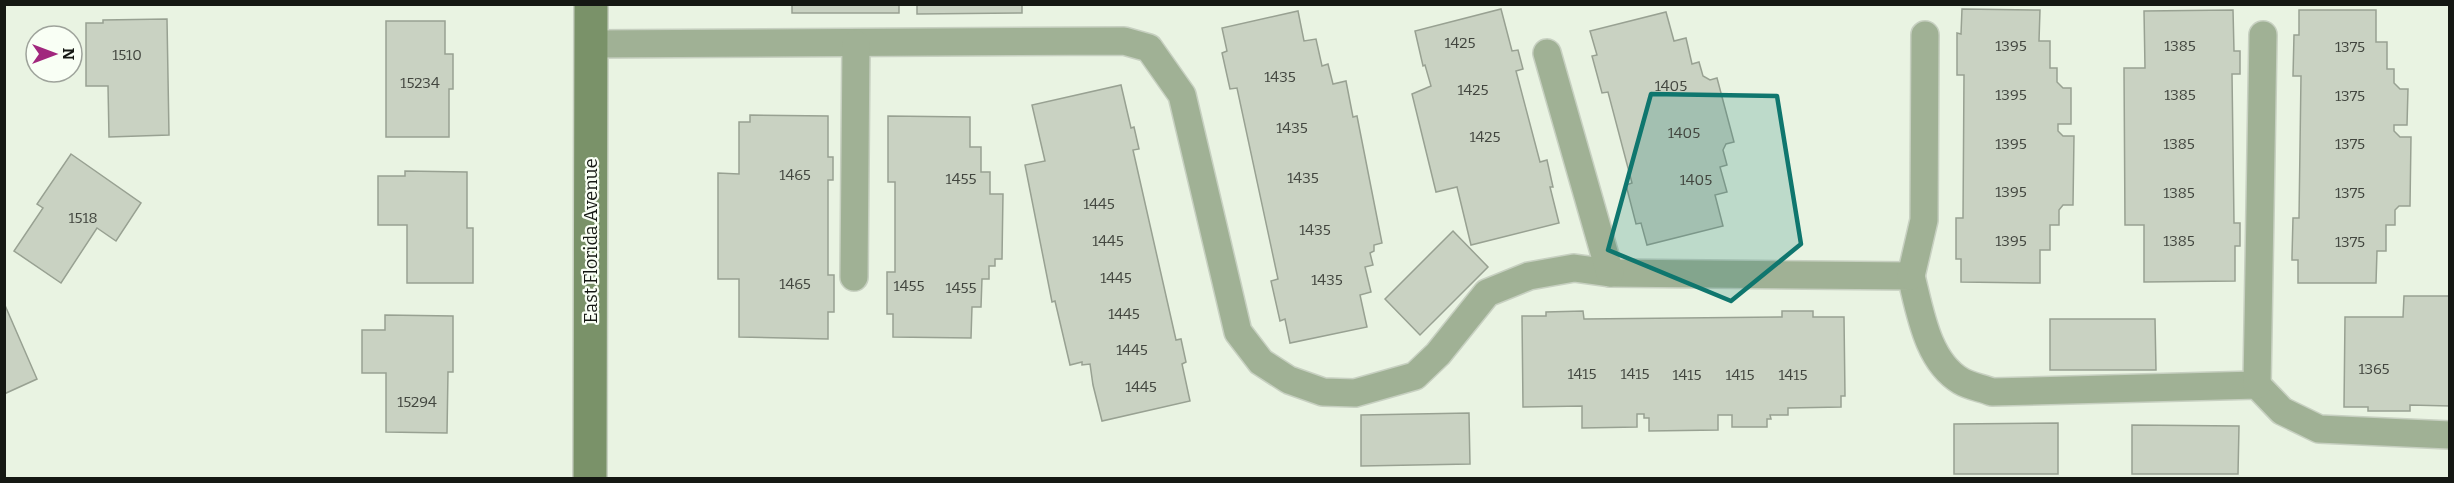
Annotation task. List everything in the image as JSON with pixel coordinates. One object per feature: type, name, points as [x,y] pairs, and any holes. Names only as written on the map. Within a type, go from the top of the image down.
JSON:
[{"type":"street","name":"East Florida Avenue","points":[[590,478],[591,4]]},
{"type":"lane","points":[[2263,34],[2257,385],[2282,411],[2319,429],[2450,435]]},
{"type":"lane","points":[[1925,35],[1923,220],[1911,276],[1926,332],[1941,363],[1961,381],[1992,392],[2257,385]]},
{"type":"lane","points":[[591,44],[1124,41],[1149,48],[1182,95],[1238,332],[1261,362],[1289,380],[1323,392],[1355,393],[1416,376],[1438,354],[1487,293],[1529,276],[1574,268],[1610,273],[1911,276]]},
{"type":"lane","points":[[854,277],[856,44]]},
{"type":"lane","points":[[1547,53],[1610,273]]},
{"type":"highlighted area","points":[[1651,94],[1777,96],[1801,244],[1731,301],[1608,250]]},
{"type":"building","points":[[792,4],[899,4],[899,13],[792,13]]},
{"type":"building","points":[[917,4],[1022,4],[1022,13],[917,14]]},
{"type":"building","points":[[1501,9],[1512,51],[1518,50],[1523,69],[1516,71],[1540,162],[1547,160],[1553,187],[1550,187],[1559,223],[1471,245],[1457,187],[1436,192],[1412,94],[1431,86],[1425,65],[1423,66],[1415,31]]},
{"type":"building","points":[[1962,9],[2040,10],[2039,41],[2050,41],[2050,68],[2057,68],[2057,82],[2063,88],[2071,88],[2071,124],[2058,124],[2058,131],[2063,136],[2074,136],[2073,205],[2063,205],[2059,210],[2059,225],[2050,225],[2050,250],[2040,250],[2040,283],[1961,282],[1961,259],[1956,259],[1956,218],[1963,218],[1964,75],[1957,75],[1957,33],[1961,34]]},
{"type":"building","points":[[2233,10],[2234,51],[2240,51],[2240,74],[2232,74],[2234,223],[2240,223],[2240,246],[2235,246],[2235,281],[2144,282],[2144,225],[2125,225],[2124,68],[2145,68],[2144,11]]},
{"type":"building","points":[[2299,10],[2376,10],[2376,42],[2387,42],[2387,69],[2394,69],[2394,83],[2400,89],[2408,89],[2407,125],[2394,125],[2394,131],[2400,137],[2411,137],[2410,206],[2399,206],[2395,210],[2395,225],[2386,225],[2386,251],[2377,251],[2376,283],[2298,283],[2298,260],[2292,260],[2292,257],[2293,218],[2299,218],[2301,76],[2293,76],[2294,35],[2299,35]]},
{"type":"building","points":[[1298,11],[1304,41],[1316,39],[1322,66],[1328,64],[1333,84],[1346,81],[1353,117],[1357,116],[1382,243],[1374,245],[1374,251],[1370,253],[1373,265],[1365,267],[1371,292],[1360,295],[1367,327],[1290,343],[1285,319],[1280,321],[1271,281],[1278,279],[1237,88],[1230,89],[1222,53],[1227,51],[1222,28]]},
{"type":"building","points":[[1666,12],[1674,41],[1686,38],[1692,64],[1699,62],[1703,76],[1710,80],[1717,78],[1734,142],[1726,144],[1723,150],[1727,165],[1720,167],[1727,192],[1715,195],[1723,226],[1647,245],[1641,223],[1636,224],[1626,185],[1632,183],[1608,92],[1602,93],[1592,56],[1597,55],[1590,31]]},
{"type":"building","points":[[167,19],[169,135],[109,137],[108,86],[86,86],[86,23],[103,23],[103,20]]},
{"type":"building","points":[[386,21],[445,21],[445,54],[453,54],[453,89],[449,89],[449,137],[386,137]]},
{"type":"building","points":[[1121,85],[1131,128],[1134,127],[1139,149],[1133,150],[1176,340],[1181,339],[1186,362],[1182,364],[1190,401],[1102,421],[1090,364],[1082,365],[1082,362],[1070,365],[1055,301],[1052,302],[1025,165],[1045,161],[1032,105]]},
{"type":"building","points":[[750,115],[828,116],[828,157],[833,157],[833,180],[828,180],[828,275],[834,275],[834,312],[828,312],[828,339],[739,337],[739,279],[718,279],[718,173],[739,174],[739,122],[750,122]]},
{"type":"building","points":[[888,116],[970,117],[970,147],[981,147],[981,172],[990,172],[990,194],[1003,194],[1002,259],[995,259],[995,266],[989,266],[989,279],[982,279],[981,307],[972,307],[971,338],[893,337],[893,314],[887,314],[887,272],[895,272],[895,182],[888,182]]},
{"type":"building","points":[[71,154],[141,203],[116,241],[97,228],[61,283],[14,251],[43,208],[37,204]]},
{"type":"building","points":[[405,171],[467,172],[467,228],[473,228],[473,283],[407,283],[407,225],[378,225],[378,176],[405,176]]},
{"type":"building","points":[[1453,231],[1488,267],[1420,335],[1385,299]]},
{"type":"building","points":[[2404,296],[2450,296],[2450,406],[2410,405],[2410,411],[2368,411],[2368,407],[2344,407],[2345,317],[2403,317]]},
{"type":"building","points":[[4,303],[37,379],[4,394]]},
{"type":"building","points":[[1583,311],[1584,319],[1782,317],[1782,311],[1813,311],[1813,317],[1844,317],[1845,396],[1841,396],[1841,407],[1788,408],[1788,415],[1770,415],[1771,419],[1767,419],[1767,427],[1732,427],[1732,415],[1718,415],[1718,430],[1649,431],[1649,418],[1644,418],[1644,414],[1637,414],[1637,427],[1582,428],[1582,406],[1523,407],[1522,316],[1546,316],[1546,312]]},
{"type":"building","points":[[385,315],[453,316],[453,372],[448,372],[447,433],[386,432],[386,373],[362,373],[362,330],[385,330]]},
{"type":"building","points":[[2050,319],[2155,319],[2156,370],[2050,370]]},
{"type":"building","points":[[1469,413],[1470,464],[1361,466],[1361,415]]},
{"type":"building","points":[[2058,423],[2058,474],[1954,474],[1954,424]]},
{"type":"building","points":[[2132,425],[2239,426],[2238,474],[2132,474]]}]
